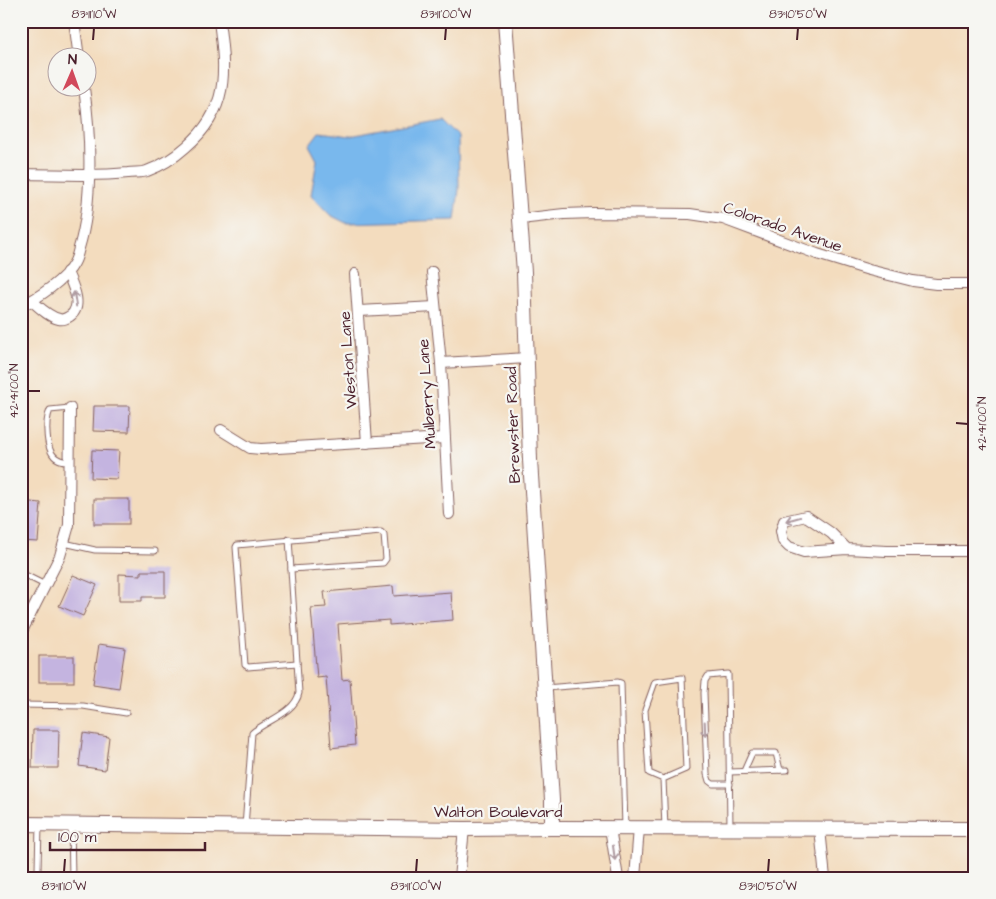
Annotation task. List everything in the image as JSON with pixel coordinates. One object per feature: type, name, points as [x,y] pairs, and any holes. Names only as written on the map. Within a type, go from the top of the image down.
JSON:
[{"type":"main road","name":"Brewster Road","points":[[505,21],[524,272],[530,460],[552,800],[552,828]]},
{"type":"main road","name":"Walton Boulevard","points":[[21,824],[464,829],[975,828]]},
{"type":"street","points":[[74,21],[78,48]]},
{"type":"street","points":[[21,174],[114,175],[147,171],[177,154],[198,136],[211,120],[221,93],[224,58],[219,21]]},
{"type":"street","points":[[21,306],[50,289],[74,263],[88,210],[85,98]]},
{"type":"street","name":"Colorado Avenue","points":[[520,219],[593,212],[690,214],[724,219],[817,254],[913,281],[936,284],[975,284]]},
{"type":"street","points":[[32,301],[58,319],[70,316],[76,310],[78,304],[67,272]]},
{"type":"street","name":"Mulberry Lane","points":[[432,272],[441,364],[449,514]]},
{"type":"street","name":"Weston Lane","points":[[355,274],[367,444]]},
{"type":"street","points":[[359,311],[435,307]]},
{"type":"street","points":[[441,364],[527,358]]},
{"type":"street","points":[[21,633],[60,556],[69,526],[70,408]]},
{"type":"street","points":[[221,430],[250,448],[261,449],[444,438]]},
{"type":"street","points":[[847,549],[832,533],[806,516],[784,521],[781,531],[782,541],[789,547],[804,552],[847,549],[887,552],[975,552]]},
{"type":"street","points":[[610,828],[618,878]]},
{"type":"street","points":[[635,878],[640,828]]},
{"type":"street","points":[[459,878],[464,829]]},
{"type":"street","points":[[820,829],[824,878]]},
{"type":"lane","points":[[70,408],[50,410],[48,416],[49,450],[58,460],[70,462]]},
{"type":"lane","points":[[291,569],[383,563],[386,559],[384,535],[381,532],[240,544],[236,547],[245,665],[248,667],[297,663]]},
{"type":"lane","points":[[245,827],[252,733],[283,713],[296,702],[299,693],[289,540]]},
{"type":"lane","points":[[64,543],[95,550],[155,551]]},
{"type":"lane","points":[[21,573],[45,584]]},
{"type":"lane","points":[[730,784],[714,784],[709,781],[707,774],[704,692],[705,681],[708,676],[728,674],[730,772],[730,784],[730,829]]},
{"type":"lane","points":[[682,678],[686,769],[663,779],[649,773],[645,710],[655,682],[682,678]]},
{"type":"lane","points":[[544,688],[621,683],[625,828]]},
{"type":"lane","points":[[21,705],[83,706],[126,713]]},
{"type":"lane","points":[[744,771],[752,754],[776,753],[780,770]]},
{"type":"lane","points":[[730,772],[788,770]]},
{"type":"lane","points":[[663,779],[666,828]]},
{"type":"lane","points":[[38,824],[38,870]]},
{"type":"lane","points":[[71,824],[72,878]]},
{"type":"water","points":[[440,119],[458,137],[459,189],[455,220],[346,223],[330,215],[311,195],[317,160],[309,145],[319,132],[350,136]]},
{"type":"building","points":[[94,406],[130,406],[129,432],[93,431]]},
{"type":"building","points":[[92,450],[119,451],[117,479],[91,478]]},
{"type":"building","points":[[94,499],[129,499],[129,524],[94,524]]},
{"type":"building","points":[[21,501],[41,503],[38,542],[21,541]]},
{"type":"building","points":[[141,571],[165,571],[165,597],[142,597],[142,601],[119,601],[119,574],[141,575]]},
{"type":"building","points":[[73,575],[97,585],[83,616],[59,606]]},
{"type":"building","points":[[393,586],[394,596],[451,592],[453,620],[389,625],[389,620],[338,624],[342,680],[350,679],[355,745],[331,748],[326,677],[317,678],[311,608],[326,607],[324,592]]},
{"type":"building","points":[[99,644],[125,648],[119,688],[93,684]]},
{"type":"building","points":[[39,656],[74,656],[74,682],[39,682]]},
{"type":"building","points":[[33,730],[59,730],[58,768],[32,768]]},
{"type":"building","points":[[83,733],[109,737],[105,770],[79,766]]}]
